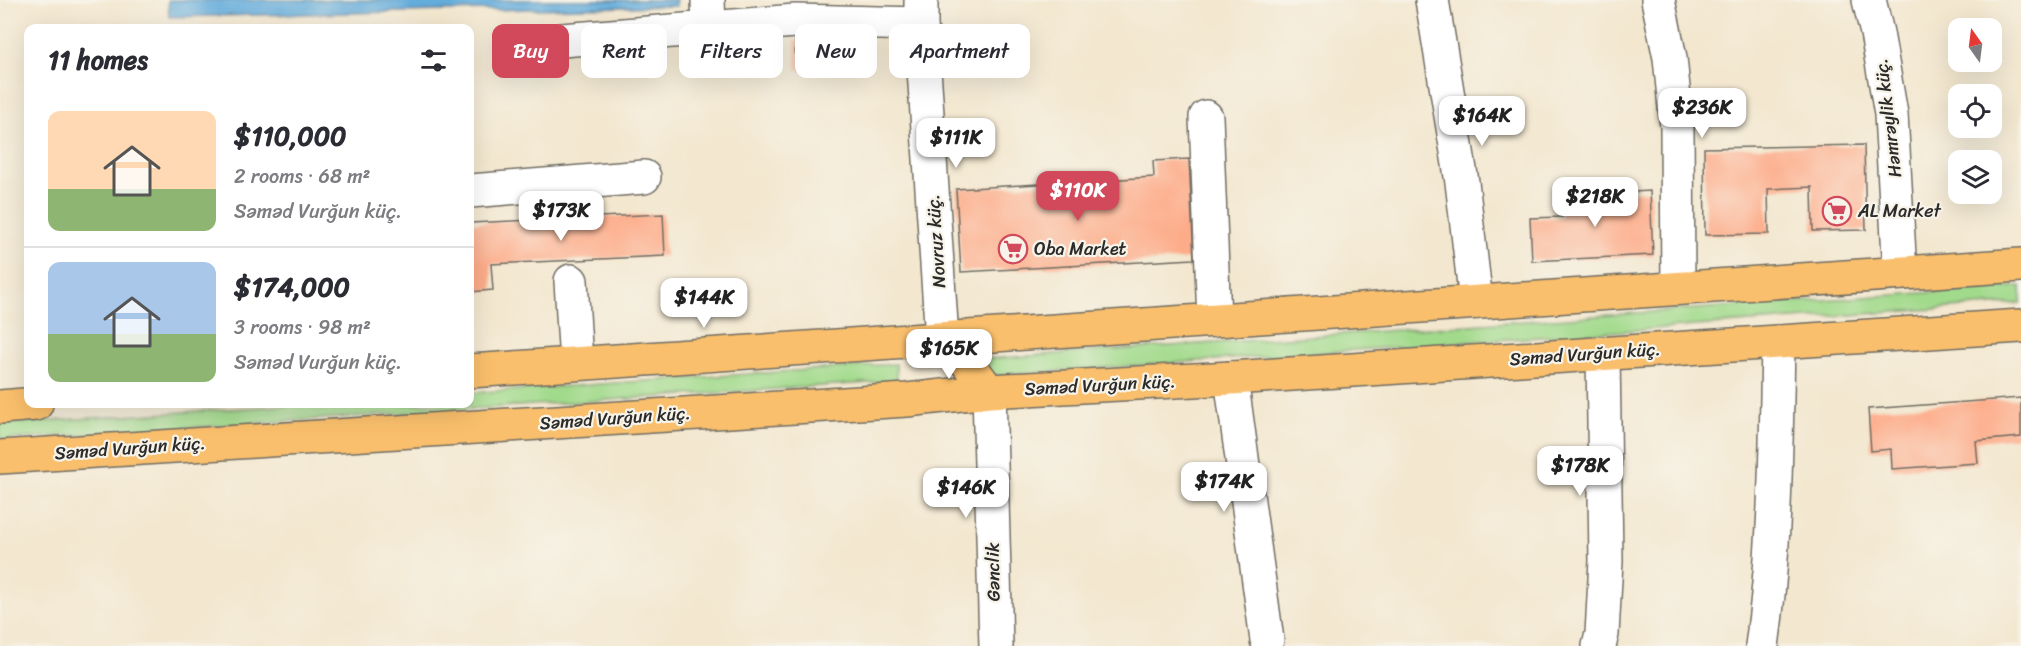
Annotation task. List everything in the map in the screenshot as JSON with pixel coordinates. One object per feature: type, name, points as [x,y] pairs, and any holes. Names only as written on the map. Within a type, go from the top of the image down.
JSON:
[{"type":"main road","points":[[474,371],[2021,265]]},
{"type":"main road","name":"Səməd Vurğun küç.","points":[[0,457],[907,400],[989,391],[1231,378],[2021,326]]},
{"type":"main road","points":[[942,339],[966,361],[989,391]]},
{"type":"main road","points":[[0,407],[24,405]]},
{"type":"street","points":[[1432,0],[1462,182],[1476,302]]},
{"type":"street","points":[[1658,0],[1670,58],[1677,127],[1678,288]]},
{"type":"street","name":"Həmrəylik küç.","points":[[1869,0],[1891,114],[1900,273]]},
{"type":"street","points":[[569,39],[708,14],[795,21],[921,12]]},
{"type":"street","name":"Novruz küç.","points":[[921,12],[942,339]]},
{"type":"street","points":[[1206,117],[1214,320]]},
{"type":"street","points":[[474,191],[644,177]]},
{"type":"street","points":[[571,281],[576,363]]},
{"type":"street","points":[[1762,646],[1774,522],[1778,342]]},
{"type":"street","points":[[1599,646],[1602,634],[1606,561],[1603,353]]},
{"type":"street","points":[[1231,378],[1267,640]]},
{"type":"street","name":"Gənclik","points":[[989,391],[996,646]]},
{"type":"green space","points":[[2021,286],[2021,303],[987,376],[986,359]]},
{"type":"green space","points":[[896,364],[897,381],[0,440],[0,424],[247,408],[474,408],[474,393]]},
{"type":"water","points":[[168,0],[676,0],[676,6],[169,17]]},
{"type":"building","points":[[1864,145],[1866,230],[1813,231],[1812,187],[1768,189],[1769,234],[1705,235],[1704,148]]},
{"type":"building","points":[[1189,159],[1194,259],[961,272],[956,189],[1154,177],[1153,161]]},
{"type":"building","points":[[1650,191],[1653,255],[1532,261],[1530,218],[1562,217],[1561,196]]},
{"type":"building","points":[[663,214],[665,256],[491,264],[493,290],[474,292],[474,223]]},
{"type":"building","points":[[2021,398],[2021,437],[1976,441],[1978,463],[1892,469],[1891,449],[1871,451],[1868,409]]},
{"type":"place","name":"AL Market","points":[[1837,211]]},
{"type":"place","name":"Oba Market","points":[[1013,249]]}]
